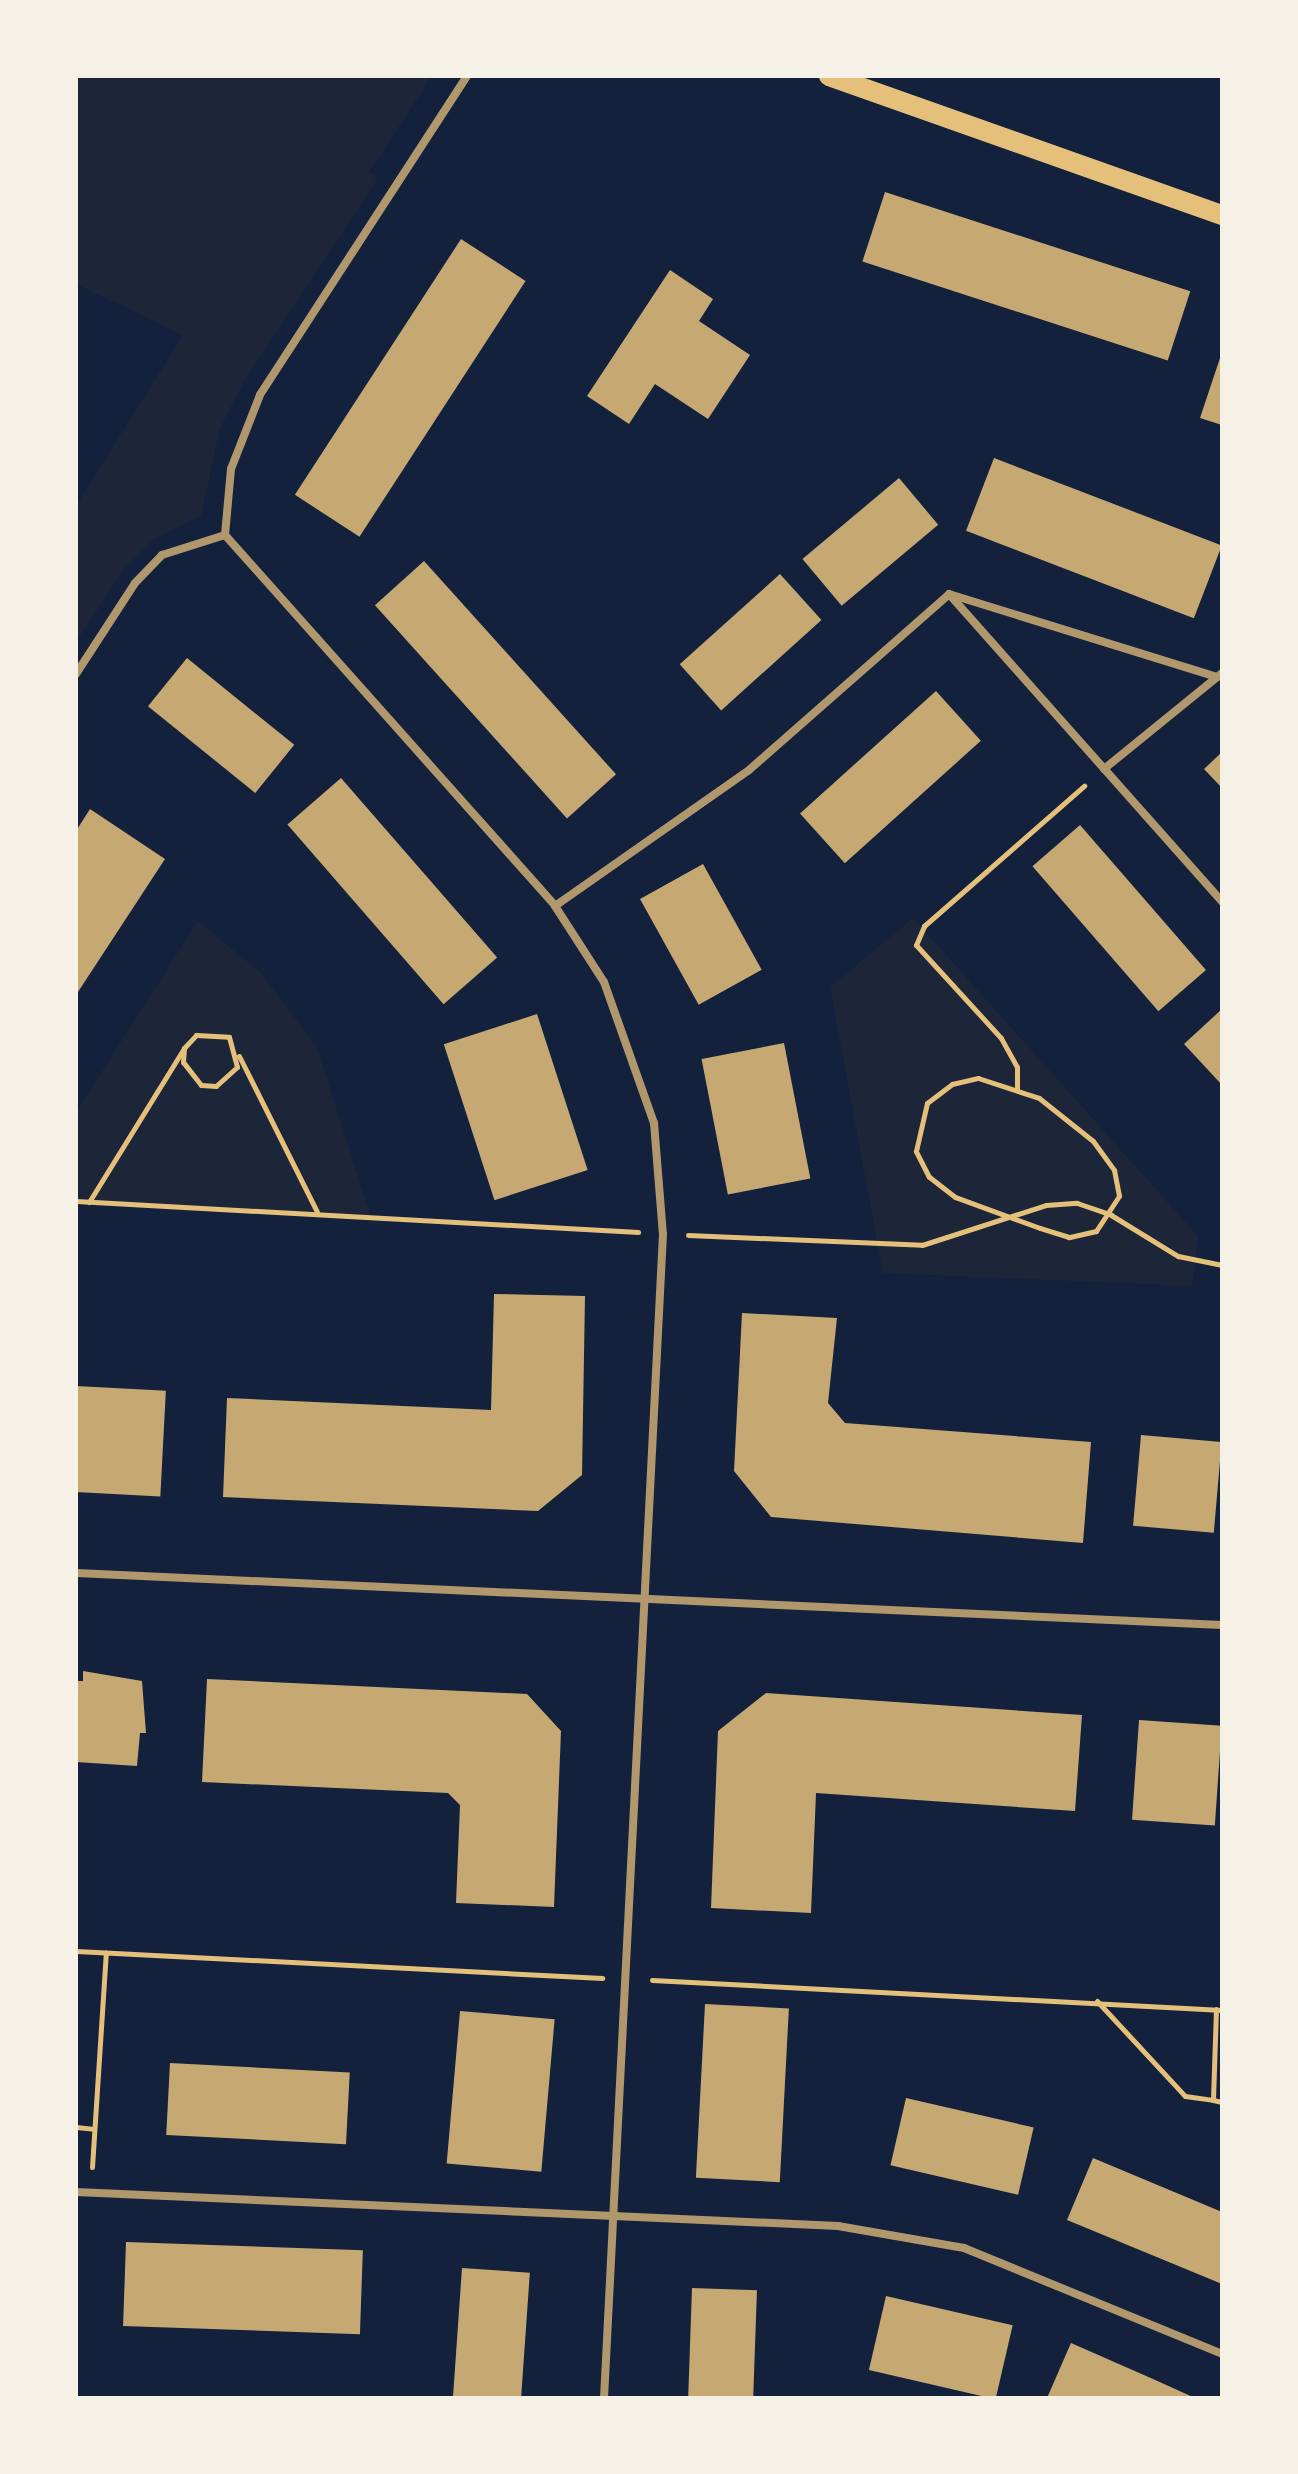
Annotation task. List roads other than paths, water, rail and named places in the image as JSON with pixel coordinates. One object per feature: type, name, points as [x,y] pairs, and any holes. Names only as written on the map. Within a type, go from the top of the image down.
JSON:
[{"type":"main road","points":[[829,76],[1222,215]]},
{"type":"street","points":[[467,76],[260,395],[237,446],[225,535],[555,906],[604,982],[654,1123],[663,1234],[604,2398]]},
{"type":"street","points":[[76,674],[135,583],[162,555],[225,535]]},
{"type":"street","points":[[555,906],[749,770],[949,594]]},
{"type":"street","points":[[949,594],[1220,675]]},
{"type":"street","points":[[949,594],[1222,902]]},
{"type":"street","points":[[1104,769],[1220,675]]},
{"type":"street","points":[[76,1573],[1222,1625]]},
{"type":"street","points":[[76,2192],[91,2188],[838,2226],[964,2248],[1222,2354]]}]
